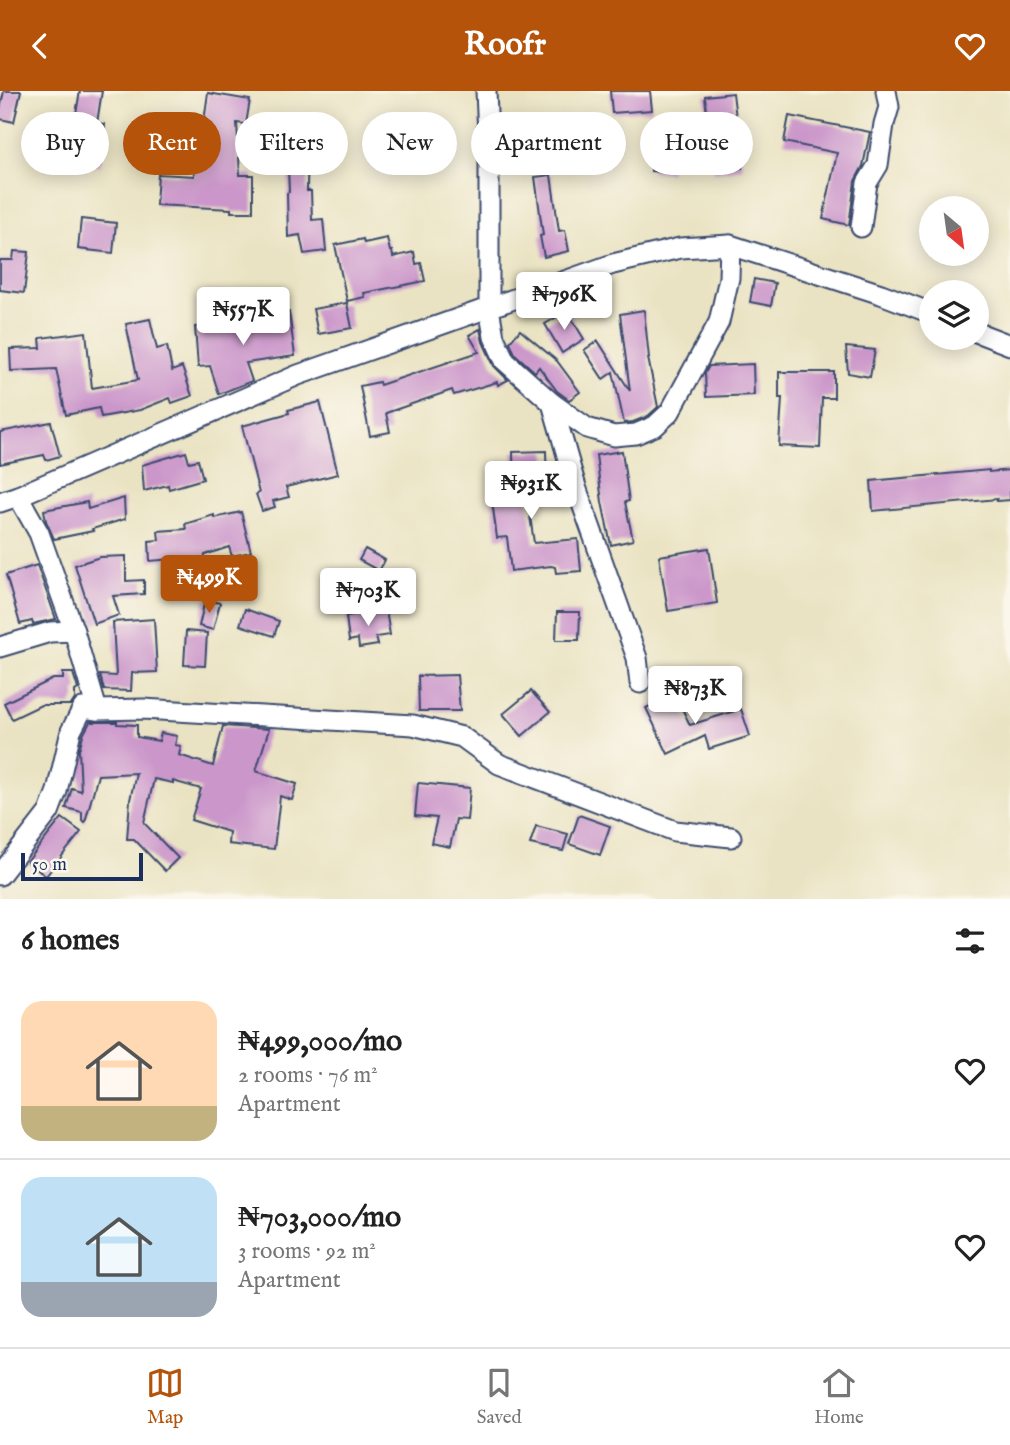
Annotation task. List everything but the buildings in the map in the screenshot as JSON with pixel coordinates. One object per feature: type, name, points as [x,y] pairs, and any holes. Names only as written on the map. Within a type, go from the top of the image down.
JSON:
[{"type":"street","points":[[486,91],[489,308],[494,337],[505,361],[552,403],[587,428],[614,436],[636,434],[655,426],[670,412],[719,323],[729,278],[730,245]]},
{"type":"street","points":[[861,227],[867,183],[878,165],[889,107],[886,91]]},
{"type":"street","points":[[97,710],[74,631],[39,533],[9,499],[298,375],[613,264],[680,248],[730,245],[919,308]]},
{"type":"street","points":[[989,337],[1010,345]]},
{"type":"street","points":[[552,403],[576,487],[637,658],[640,683]]},
{"type":"street","points":[[0,647],[50,632],[74,631]]},
{"type":"street","points":[[3,865],[49,812],[71,731],[83,708],[144,709],[413,725],[462,737],[499,764],[675,831],[731,837]]}]
